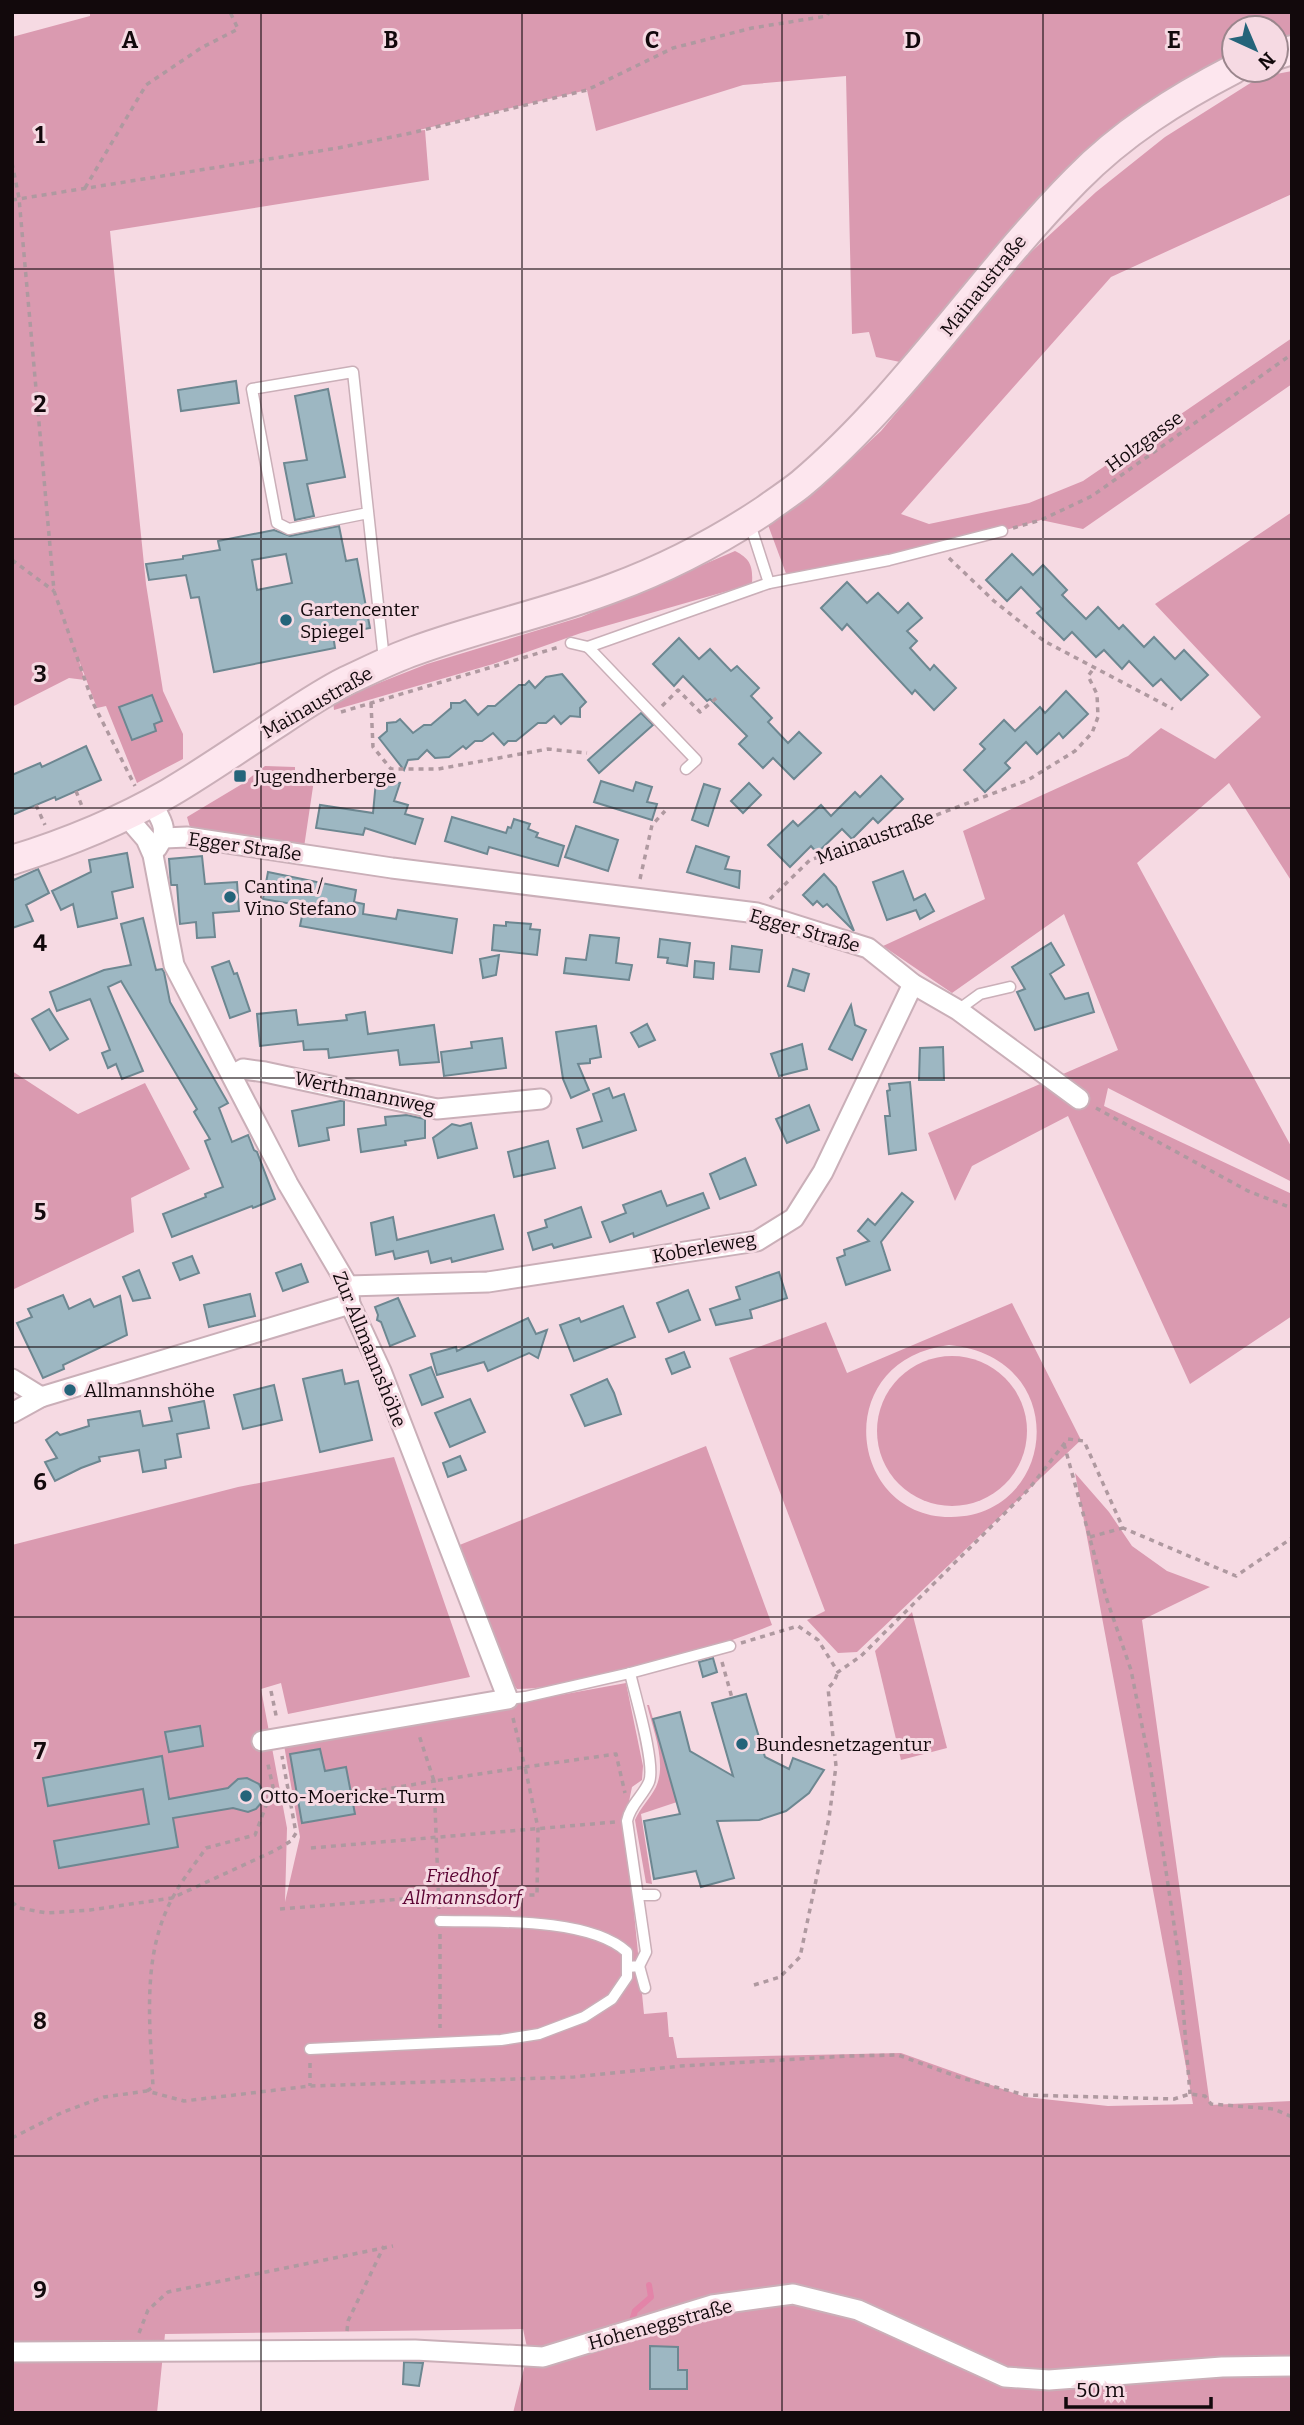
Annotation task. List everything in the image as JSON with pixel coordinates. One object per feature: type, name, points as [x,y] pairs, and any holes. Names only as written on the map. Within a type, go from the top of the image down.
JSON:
[{"type":"main road","name":"Mainaustraße","points":[[12,860],[67,843],[139,805],[340,684],[409,652],[610,589],[667,567],[749,521],[800,485],[861,428],[949,328],[1030,228],[1079,177],[1135,128],[1184,95],[1220,76]]},
{"type":"street","name":"Zur Allmannshöhe","points":[[139,805],[146,839],[159,847]]},
{"type":"street","name":"Zur Allmannshöhe","points":[[139,805],[164,826],[159,847],[174,965],[349,1295],[508,1699]]},
{"type":"street","name":"Egger Straße","points":[[159,847],[187,837],[393,868],[757,913],[868,948],[913,984],[958,1010],[1079,1099]]},
{"type":"street","name":"Koberleweg","points":[[12,1413],[41,1397],[349,1295],[488,1282],[757,1241],[794,1218],[823,1172],[913,984]]},
{"type":"street","name":"Werthmannweg","points":[[232,1075],[243,1069],[265,1072],[438,1110],[541,1100]]},
{"type":"street","points":[[12,1379],[41,1397]]},
{"type":"street","points":[[274,1739],[466,1702],[508,1699]]},
{"type":"street","name":"Hoheneggstraße","points":[[12,2352],[415,2350],[542,2357],[712,2305],[793,2294],[858,2310],[1005,2377],[1049,2380],[1222,2367],[1292,2366]]},
{"type":"lane","points":[[368,513],[289,529],[277,523],[252,388],[353,372],[368,513],[384,664]]},
{"type":"lane","points":[[749,521],[769,583]]},
{"type":"lane","points":[[571,643],[588,647],[769,583],[940,549],[1002,531]]},
{"type":"lane","points":[[588,647],[696,760],[686,769]]},
{"type":"lane","points":[[958,1010],[980,994],[1010,987]]},
{"type":"lane","points":[[508,1699],[630,1673],[730,1646]]},
{"type":"lane","points":[[630,1673],[648,1749],[650,1781],[628,1816],[646,1952],[639,1966],[645,1988]]},
{"type":"lane","points":[[639,1895],[655,1895]]},
{"type":"lane","points":[[310,2049],[501,2040],[539,2034],[584,2017],[612,1999],[627,1977],[627,1952],[618,1944],[594,1934],[525,1923],[440,1921]]},
{"type":"lane","points":[[628,1967],[639,1966]]},
{"type":"path","points":[[85,188],[146,85],[201,48],[238,29],[230,12]]},
{"type":"path","points":[[12,200],[325,150],[411,133],[587,90],[673,48],[752,28],[827,16],[829,12]]},
{"type":"path","points":[[12,163],[19,198],[54,591],[93,703],[139,805]]},
{"type":"path","name":"Holzgasse","points":[[1002,531],[1041,520],[1092,496],[1292,354]]},
{"type":"path","points":[[940,549],[994,601],[1044,641],[1172,709]]},
{"type":"path","points":[[12,560],[54,591]]},
{"type":"path","points":[[338,713],[571,643]]},
{"type":"path","name":"Mainaustraße","points":[[757,913],[810,860],[1028,780],[1074,751],[1091,733],[1098,717],[1097,694],[1088,676],[1094,668]]},
{"type":"path","points":[[652,714],[678,690],[700,712],[720,695]]},
{"type":"path","points":[[371,703],[373,747],[390,769],[438,769],[548,749],[587,753]]},
{"type":"path","points":[[76,791],[83,811]]},
{"type":"path","points":[[36,805],[50,834]]},
{"type":"path","points":[[636,898],[652,825],[665,811]]},
{"type":"path","points":[[1079,1099],[1248,1191],[1292,1208]]},
{"type":"path","points":[[754,1985],[780,1977],[800,1957],[831,1805],[836,1766],[828,1688],[838,1672],[861,1656],[1028,1490],[1068,1439],[1084,1441],[1123,1528]]},
{"type":"path","points":[[1064,1444],[1106,1597],[1131,1670],[1151,1772],[1179,1958],[1190,2094]]},
{"type":"path","points":[[1090,1537],[1123,1528],[1236,1576],[1292,1538]]},
{"type":"path","points":[[730,1646],[798,1626],[818,1640],[838,1672]]},
{"type":"path","points":[[718,1650],[732,1698]]},
{"type":"path","points":[[148,2091],[153,2087],[149,1982],[160,1930],[172,1898],[206,1848],[255,1835],[273,1787],[271,1691]]},
{"type":"path","points":[[280,1909],[439,1896],[537,1895],[538,1828],[508,1699]]},
{"type":"path","points":[[419,1735],[434,1781],[439,1896]]},
{"type":"path","points":[[12,1902],[19,1908],[47,1913],[90,1910],[172,1898],[290,1841],[296,1833],[274,1739]]},
{"type":"path","points":[[310,1848],[437,1839],[628,1816],[616,1754],[352,1795]]},
{"type":"path","points":[[440,1921],[440,2042]]},
{"type":"path","points":[[310,2049],[310,2086]]},
{"type":"path","points":[[12,2138],[62,2112],[104,2097],[148,2091],[184,2101],[310,2086],[574,2077],[849,2056],[898,2056],[958,2077],[1025,2095],[1174,2099],[1190,2094],[1205,2096],[1211,2104],[1274,2109],[1292,2117]]},
{"type":"path","points":[[348,2321],[384,2246]]},
{"type":"path","points":[[133,2350],[148,2310],[169,2292],[393,2246]]},
{"type":"green space","points":[[90,12],[1292,12],[1292,43],[1290,14],[1220,14],[1220,70],[1068,173],[1016,224],[900,362],[876,357],[869,332],[852,334],[846,76],[743,85],[596,131],[587,90],[415,131],[425,130],[429,180],[110,231],[146,584],[163,691],[183,734],[183,759],[137,783],[106,706],[97,708],[78,658],[85,680],[69,678],[12,707],[12,37],[90,16]]},
{"type":"green space","points":[[1290,71],[1292,194],[1111,277],[901,514],[929,524],[1029,503],[1083,481],[1292,338],[1292,384],[1083,529],[1041,520],[940,549],[788,579],[768,525],[826,482],[881,431],[1029,254],[1096,192],[1165,137],[1249,84],[1290,84]]},
{"type":"green space","points":[[1292,512],[1292,882],[1229,783],[1137,863],[1292,1148],[1292,1182],[1108,1088],[1104,1106],[1292,1194],[1292,1316],[1190,1384],[1068,1116],[972,1166],[955,1201],[928,1133],[1118,1050],[1064,914],[952,993],[883,946],[985,899],[963,831],[1128,756],[1161,728],[1215,759],[1261,717],[1155,604]]},
{"type":"green space","points":[[735,551],[750,564],[752,584],[581,633],[493,664],[334,710],[333,701],[427,664],[581,617]]},
{"type":"green space","points":[[265,766],[295,767],[295,779],[314,780],[303,854],[193,838],[187,817],[242,784]]},
{"type":"green space","points":[[12,1071],[78,1114],[145,1083],[190,1169],[131,1198],[134,1232],[12,1290]]},
{"type":"green space","points":[[1012,1303],[1081,1440],[857,1652],[838,1653],[807,1620],[825,1611],[729,1358],[826,1322],[847,1373]],"holes":[[[949,1345],[989,1356],[1017,1377],[1032,1404],[1037,1435],[1030,1465],[1013,1491],[987,1510],[951,1517],[916,1511],[890,1493],[873,1467],[866,1437],[870,1406],[884,1378],[910,1357]]]},
{"type":"green space","points":[[952,1356],[981,1362],[1005,1378],[1021,1402],[1027,1431],[1021,1460],[1005,1484],[981,1500],[952,1506],[923,1500],[899,1484],[883,1460],[877,1431],[883,1402],[899,1378],[923,1362]]},
{"type":"green space","points":[[706,1446],[772,1625],[715,1646],[657,1662],[568,1683],[517,1689],[505,1673],[457,1546]]},
{"type":"green space","name":"Friedhof Allmannsdorf","points":[[394,1457],[470,1677],[288,1714],[281,1683],[261,1689],[287,1828],[285,1902],[300,1837],[284,1745],[626,1683],[643,1766],[642,1780],[632,1787],[625,1821],[644,2014],[667,2012],[669,2037],[673,2037],[677,2058],[901,2053],[1025,2097],[1108,2106],[1193,2104],[1075,1473],[1109,1512],[1132,1546],[1167,1571],[1210,1587],[1142,1620],[1210,2105],[1292,2101],[1292,2413],[513,2413],[528,2352],[523,2329],[165,2334],[157,2413],[12,2413],[12,1545],[238,1487]]},
{"type":"green space","points":[[912,1612],[947,1748],[901,1760],[875,1651]]},
{"type":"green space","points":[[647,1705],[677,1802],[641,1814],[652,1884],[646,1883],[635,1820],[659,1778],[660,1757]]},
{"type":"building","points":[[236,381],[239,403],[181,411],[178,390]]},
{"type":"building","points":[[328,389],[345,477],[307,484],[314,516],[295,520],[284,463],[307,460],[295,396]]},
{"type":"building","points":[[339,526],[346,561],[357,559],[370,628],[333,635],[335,648],[214,672],[199,597],[191,598],[186,575],[149,580],[146,564],[220,550],[218,541],[274,530],[290,536]],"holes":[[[286,554],[292,583],[257,590],[252,560]]]},
{"type":"building","points":[[1012,554],[1033,575],[1043,565],[1067,590],[1062,595],[1086,619],[1098,607],[1119,629],[1123,625],[1144,647],[1154,637],[1175,659],[1184,650],[1208,675],[1181,700],[1161,679],[1153,686],[1129,661],[1122,669],[1104,650],[1096,657],[1072,632],[1064,640],[1037,613],[1042,609],[1021,587],[1007,601],[986,580]]},
{"type":"building","points":[[847,582],[867,603],[878,593],[898,613],[908,603],[922,618],[907,631],[917,641],[910,648],[930,670],[934,665],[956,688],[934,710],[915,690],[912,694],[847,624],[842,630],[821,608]]},
{"type":"building","points":[[679,638],[699,659],[710,649],[731,671],[737,666],[759,688],[751,696],[772,718],[768,722],[788,743],[799,732],[821,753],[794,779],[773,758],[763,768],[739,744],[747,736],[710,699],[707,701],[683,676],[674,686],[653,664]]},
{"type":"building","points":[[562,674],[586,702],[580,708],[580,717],[570,716],[561,724],[554,716],[546,723],[538,723],[516,741],[508,741],[504,745],[493,733],[482,741],[475,741],[466,749],[463,746],[449,757],[435,758],[427,750],[418,759],[408,760],[404,770],[379,738],[387,731],[387,723],[400,719],[413,733],[424,725],[431,725],[451,708],[451,703],[465,700],[478,715],[488,706],[495,706],[519,685],[525,685],[529,681],[535,688],[546,677]]},
{"type":"building","points":[[1066,691],[1088,714],[1063,738],[1059,733],[1037,754],[1026,742],[1005,763],[1010,768],[985,792],[964,770],[985,749],[980,744],[1004,720],[1015,731],[1040,707],[1045,713]]},
{"type":"building","points":[[152,695],[162,721],[154,724],[156,731],[132,740],[119,707]]},
{"type":"building","points":[[641,713],[653,725],[599,773],[588,760]]},
{"type":"building","points":[[86,746],[101,780],[56,800],[55,797],[12,815],[12,775],[40,763],[42,767]]},
{"type":"building","points":[[881,776],[903,799],[878,823],[873,818],[852,839],[842,829],[817,853],[811,846],[790,867],[768,845],[793,821],[798,826],[821,805],[831,816],[855,792],[860,797]]},
{"type":"building","points":[[376,781],[400,783],[394,801],[408,805],[405,814],[423,819],[415,844],[365,828],[363,835],[316,828],[320,805],[373,813]]},
{"type":"building","points":[[601,781],[633,791],[636,782],[652,787],[647,802],[657,804],[652,820],[594,802]]},
{"type":"building","points":[[749,783],[761,795],[743,813],[731,801]]},
{"type":"building","points":[[704,784],[720,789],[708,826],[692,820]]},
{"type":"building","points":[[452,817],[506,833],[514,819],[530,824],[528,829],[538,833],[536,837],[564,846],[558,866],[489,847],[487,854],[445,841]]},
{"type":"building","points":[[576,826],[618,840],[608,871],[565,857]]},
{"type":"building","points":[[696,846],[729,857],[725,869],[740,871],[739,888],[687,872]]},
{"type":"building","points":[[127,853],[133,887],[112,892],[117,918],[78,927],[73,904],[61,910],[52,891],[91,872],[89,860]]},
{"type":"building","points":[[202,856],[205,884],[237,882],[239,911],[213,913],[215,937],[197,938],[196,922],[180,924],[177,885],[171,885],[169,859]]},
{"type":"building","points":[[38,869],[49,893],[26,905],[33,921],[12,928],[12,876],[14,880]]},
{"type":"building","points":[[903,871],[914,900],[925,894],[934,911],[920,919],[916,910],[887,920],[873,882]]},
{"type":"building","points":[[268,872],[356,890],[354,902],[364,904],[363,914],[396,919],[398,910],[457,919],[452,953],[300,926],[304,906],[263,899]]},
{"type":"building","points":[[824,874],[836,887],[854,931],[827,904],[823,907],[817,901],[813,905],[803,895]]},
{"type":"building","points":[[143,918],[156,970],[162,969],[164,972],[170,1002],[228,1103],[219,1108],[232,1142],[248,1135],[275,1199],[172,1237],[163,1214],[206,1197],[205,1194],[223,1187],[205,1141],[210,1139],[194,1112],[197,1109],[121,981],[108,987],[143,1071],[122,1079],[116,1064],[108,1068],[102,1053],[110,1050],[90,999],[57,1011],[50,992],[104,970],[131,965],[121,924]]},
{"type":"building","points":[[506,922],[531,924],[530,929],[540,930],[537,955],[492,950],[494,925],[506,926]]},
{"type":"building","points":[[590,935],[619,938],[616,963],[632,965],[629,980],[564,973],[566,958],[586,960]]},
{"type":"building","points":[[660,939],[690,943],[687,966],[667,963],[668,958],[658,957]]},
{"type":"building","points":[[1051,943],[1064,965],[1050,974],[1065,999],[1088,993],[1094,1012],[1035,1030],[1017,992],[1025,989],[1012,967]]},
{"type":"building","points":[[732,946],[762,950],[759,972],[730,969]]},
{"type":"building","points":[[499,955],[496,975],[483,978],[480,959]]},
{"type":"building","points":[[229,961],[234,974],[237,973],[250,1011],[230,1018],[212,967]]},
{"type":"building","points":[[695,961],[714,963],[713,979],[694,977]]},
{"type":"building","points":[[793,969],[809,974],[804,991],[788,986]]},
{"type":"building","points":[[851,1005],[855,1025],[866,1030],[852,1060],[829,1049]]},
{"type":"building","points":[[49,1009],[68,1039],[50,1050],[32,1019]]},
{"type":"building","points":[[296,1010],[298,1025],[347,1020],[346,1015],[365,1012],[368,1034],[434,1025],[439,1062],[400,1065],[398,1050],[329,1058],[328,1049],[304,1050],[303,1041],[260,1046],[257,1014]]},
{"type":"building","points":[[647,1024],[655,1040],[639,1047],[631,1033]]},
{"type":"building","points":[[596,1026],[601,1057],[590,1059],[590,1063],[578,1064],[589,1090],[571,1098],[563,1079],[556,1032]]},
{"type":"building","points":[[502,1038],[506,1068],[444,1076],[441,1052],[472,1048],[471,1042]]},
{"type":"building","points":[[802,1044],[807,1069],[779,1076],[771,1054]]},
{"type":"building","points":[[943,1047],[944,1080],[919,1080],[920,1048]]},
{"type":"building","points":[[910,1082],[916,1150],[889,1154],[885,1116],[890,1116],[887,1091],[890,1090],[889,1084]]},
{"type":"building","points":[[609,1088],[613,1098],[624,1094],[636,1130],[583,1148],[577,1129],[602,1121],[593,1094]]},
{"type":"building","points":[[344,1101],[344,1125],[327,1128],[329,1140],[299,1146],[292,1111]]},
{"type":"building","points":[[809,1105],[819,1130],[787,1143],[776,1119]]},
{"type":"building","points":[[407,1115],[425,1119],[425,1138],[405,1141],[406,1145],[361,1152],[358,1129],[386,1125],[385,1117]]},
{"type":"building","points":[[471,1123],[477,1148],[438,1158],[433,1138],[452,1124],[460,1126]]},
{"type":"building","points":[[548,1141],[555,1168],[514,1177],[508,1152]]},
{"type":"building","points":[[745,1158],[756,1185],[720,1199],[710,1174]]},
{"type":"building","points":[[661,1191],[667,1206],[703,1193],[709,1208],[634,1237],[633,1233],[610,1242],[602,1222],[626,1213],[623,1205]]},
{"type":"building","points":[[902,1193],[913,1202],[881,1242],[890,1270],[846,1285],[837,1258],[845,1255],[844,1250],[869,1241],[858,1231],[868,1219],[875,1225]]},
{"type":"building","points":[[581,1207],[591,1237],[554,1248],[552,1244],[533,1250],[528,1233],[547,1227],[545,1220]]},
{"type":"building","points":[[494,1215],[503,1249],[452,1262],[451,1258],[431,1263],[428,1251],[395,1259],[393,1251],[376,1255],[371,1223],[393,1217],[397,1240]]},
{"type":"building","points":[[192,1256],[199,1273],[180,1280],[173,1263]]},
{"type":"building","points":[[301,1264],[308,1282],[283,1291],[276,1273]]},
{"type":"building","points":[[139,1270],[150,1298],[133,1301],[123,1277]]},
{"type":"building","points":[[779,1272],[787,1298],[750,1310],[752,1318],[716,1325],[710,1309],[740,1299],[736,1287]]},
{"type":"building","points":[[688,1290],[700,1320],[669,1332],[657,1303]]},
{"type":"building","points":[[250,1294],[255,1316],[209,1327],[204,1305]]},
{"type":"building","points":[[63,1295],[69,1309],[90,1299],[94,1307],[120,1296],[127,1335],[63,1365],[64,1369],[43,1378],[17,1323],[32,1317],[28,1309]]},
{"type":"building","points":[[398,1298],[415,1336],[390,1346],[381,1322],[377,1320],[375,1307]]},
{"type":"building","points":[[623,1306],[635,1337],[574,1361],[560,1325],[579,1318],[581,1322]]},
{"type":"building","points":[[528,1318],[536,1334],[547,1330],[538,1358],[529,1353],[488,1371],[484,1362],[437,1375],[431,1354],[456,1347],[457,1351]]},
{"type":"building","points":[[684,1352],[690,1367],[672,1374],[666,1359]]},
{"type":"building","points":[[431,1367],[443,1397],[422,1405],[410,1375]]},
{"type":"building","points":[[342,1370],[345,1384],[358,1381],[372,1440],[320,1452],[303,1379]]},
{"type":"building","points":[[607,1379],[621,1414],[585,1426],[571,1395]]},
{"type":"building","points":[[274,1385],[282,1420],[243,1429],[234,1395]]},
{"type":"building","points":[[470,1399],[485,1432],[450,1447],[435,1413]]},
{"type":"building","points":[[204,1401],[209,1428],[177,1434],[181,1457],[165,1460],[166,1468],[143,1472],[139,1450],[99,1457],[100,1461],[55,1481],[45,1462],[57,1458],[46,1440],[57,1432],[60,1435],[89,1426],[88,1420],[140,1411],[143,1426],[172,1421],[169,1408]]},
{"type":"building","points":[[460,1456],[466,1470],[448,1477],[443,1463]]},
{"type":"building","points":[[713,1658],[717,1672],[703,1677],[699,1662]]},
{"type":"building","points":[[746,1694],[765,1757],[789,1769],[793,1758],[824,1770],[809,1793],[786,1811],[759,1820],[717,1821],[734,1878],[701,1887],[696,1871],[654,1879],[644,1821],[680,1814],[653,1719],[680,1712],[690,1751],[733,1776],[712,1703]]},
{"type":"building","points":[[200,1726],[203,1746],[169,1752],[165,1732]]},
{"type":"building","points":[[320,1749],[325,1771],[346,1767],[355,1814],[302,1823],[290,1754]]},
{"type":"building","points":[[162,1756],[169,1799],[228,1788],[238,1779],[247,1778],[259,1784],[263,1792],[262,1802],[256,1809],[248,1812],[233,1808],[173,1818],[178,1847],[59,1868],[54,1841],[149,1824],[143,1789],[48,1806],[43,1778]]},
{"type":"building","points":[[650,2346],[678,2347],[678,2370],[687,2370],[687,2389],[650,2389]]},
{"type":"building","points":[[404,2362],[423,2363],[419,2386],[403,2384]]},
{"type":"waterway","points":[[631,2324],[635,2311],[651,2297],[649,2285]]},
{"type":"place","name":"Gartencenter Spiegel","points":[[286,620]]},
{"type":"place","name":"Jugendherberge","points":[[240,776]]},
{"type":"place","name":"Cantina / Vino Stefano","points":[[230,897]]},
{"type":"place","name":"Allmannshöhe","points":[[70,1390]]},
{"type":"place","name":"Bundesnetzagentur","points":[[742,1744]]},
{"type":"place","name":"Otto-Moericke-Turm","points":[[246,1796]]}]
